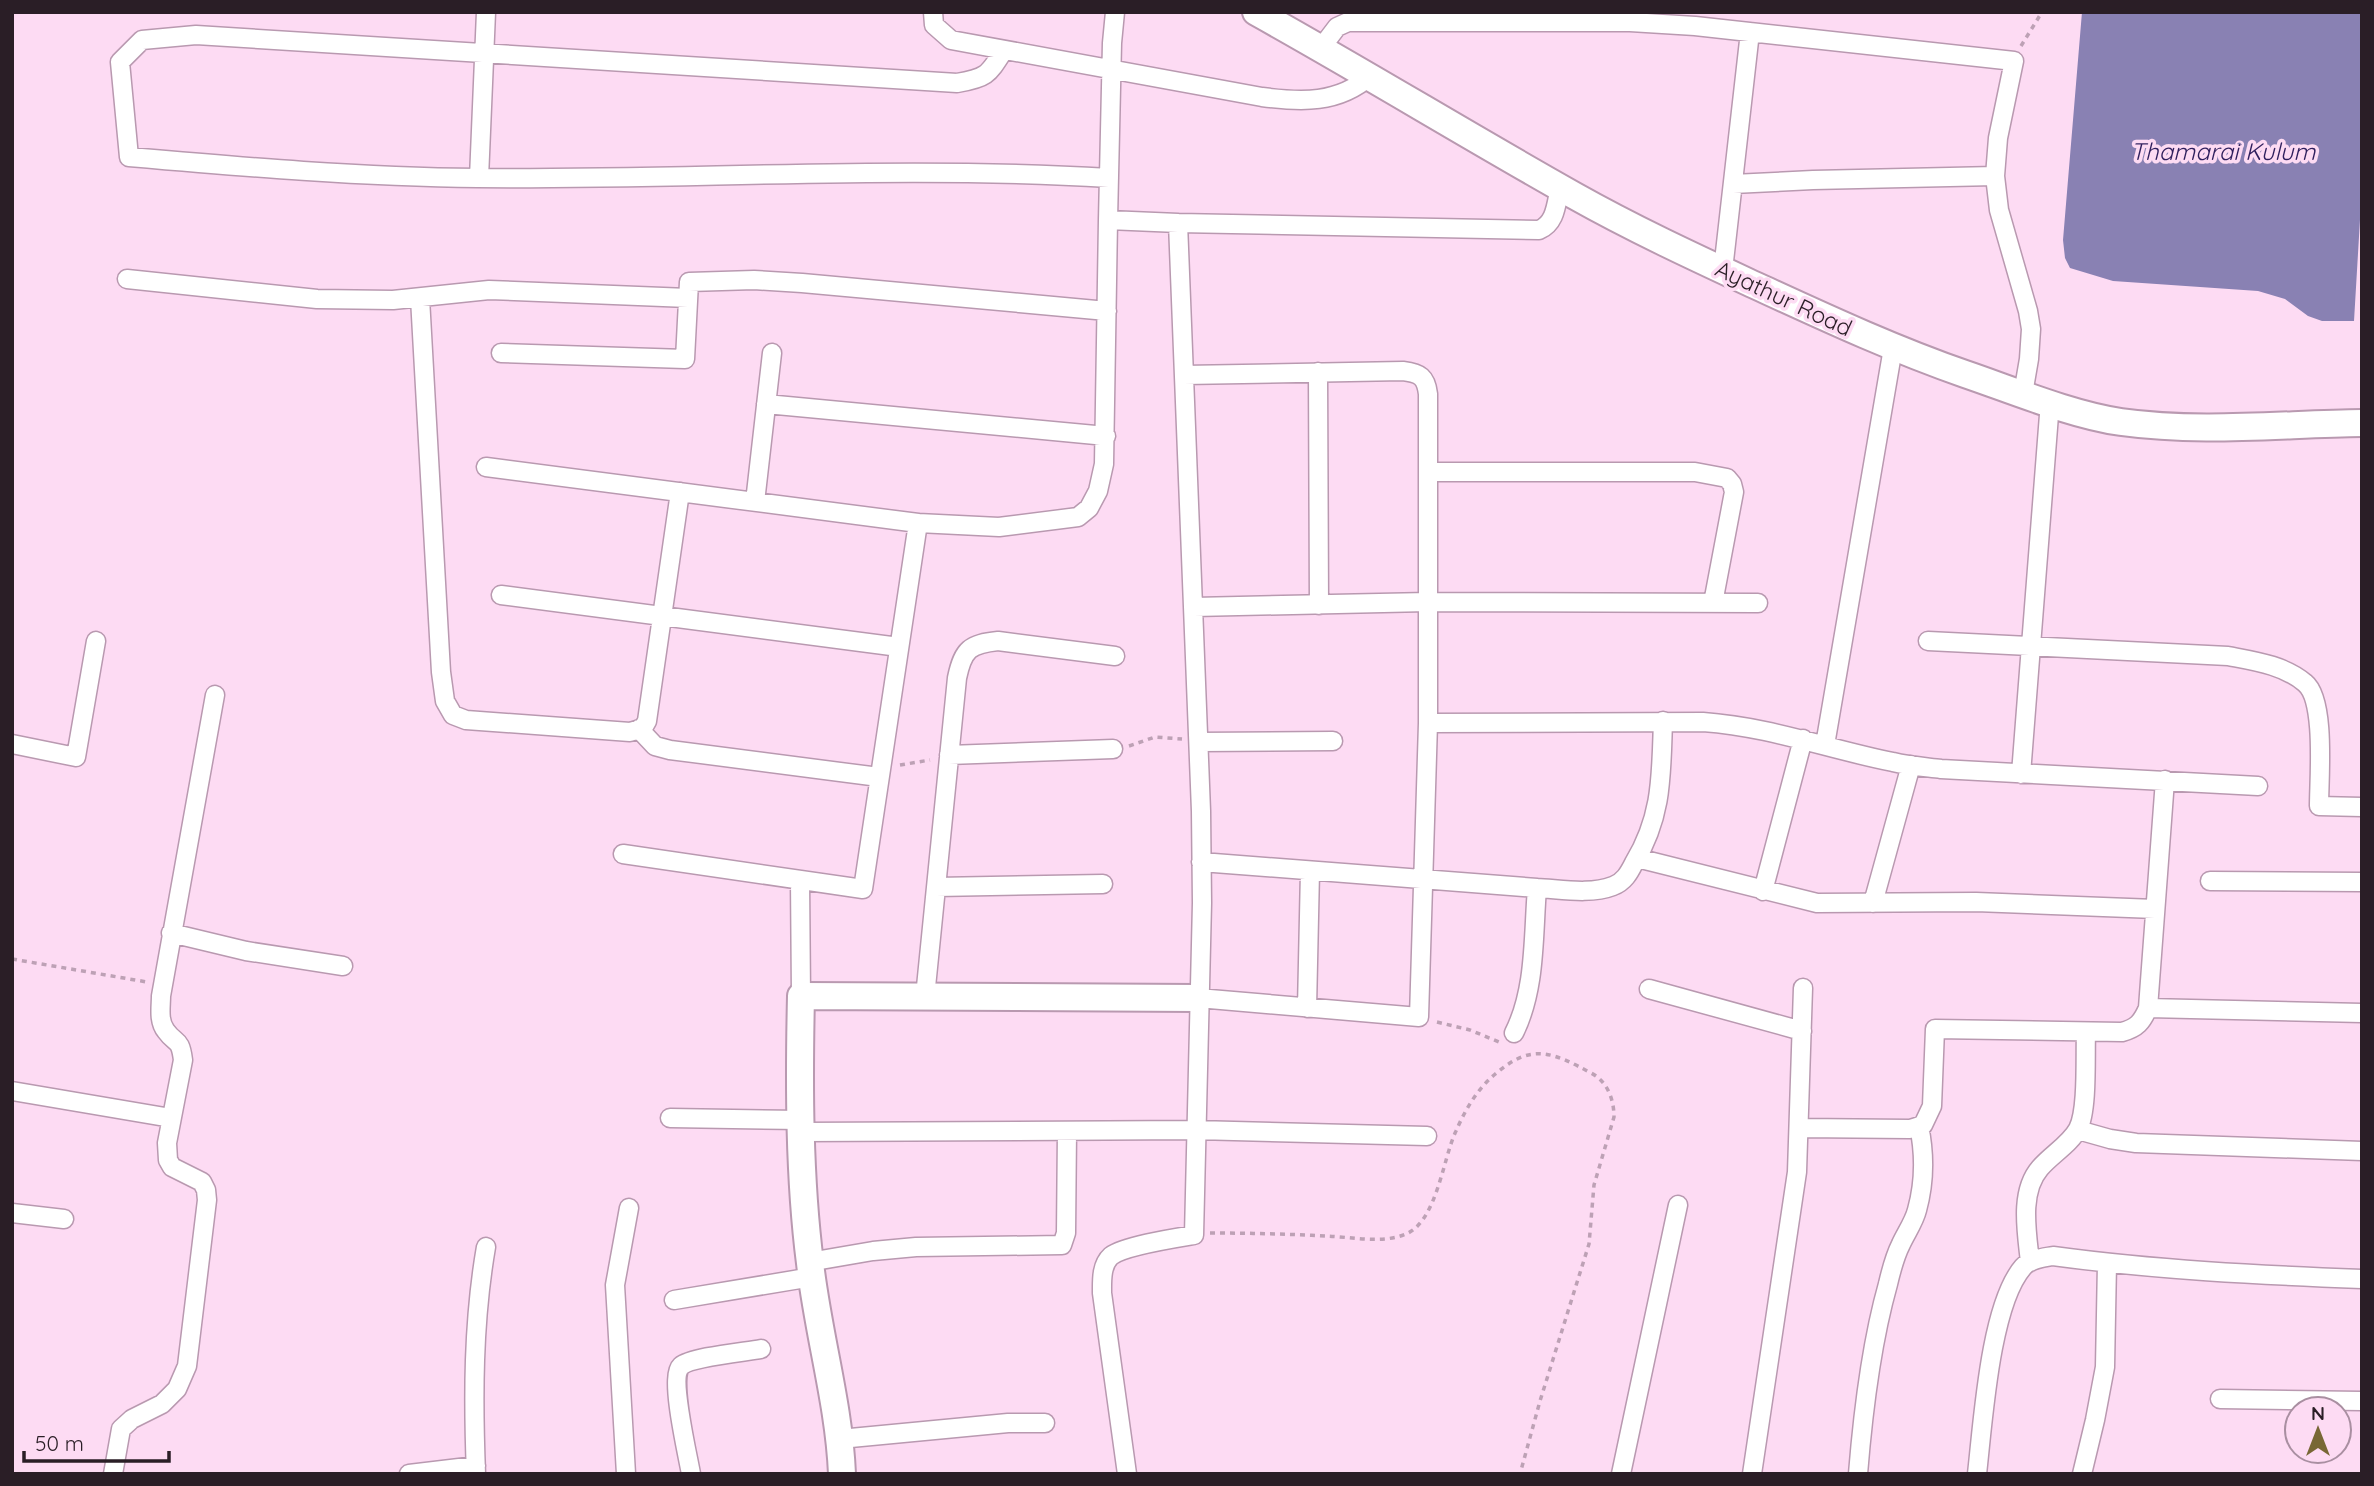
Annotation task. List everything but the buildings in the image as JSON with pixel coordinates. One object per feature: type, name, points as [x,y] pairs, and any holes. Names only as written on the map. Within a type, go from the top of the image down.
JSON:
[{"type":"street","points":[[479,178],[486,12]]},
{"type":"street","points":[[933,12],[934,25],[951,40],[1262,97],[1295,101],[1315,100],[1357,88],[1370,76]]},
{"type":"street","points":[[486,467],[918,523],[999,527],[1077,517],[1089,508],[1098,491],[1104,464],[1111,69],[1115,12]]},
{"type":"street","name":"Ayathur Road","points":[[1260,13],[1641,232],[1892,348],[2023,394],[2117,421],[2157,426],[2210,427],[2362,423]]},
{"type":"street","points":[[1321,48],[1337,27],[1371,17],[1630,22],[1750,32],[2014,61],[1998,138],[1995,176],[1999,209],[2031,330],[2023,394]]},
{"type":"street","points":[[1723,270],[1750,32]]},
{"type":"street","points":[[1004,50],[991,70],[981,79],[957,83],[196,36],[142,40],[120,62],[129,157],[376,176],[479,178],[925,172],[1109,178]]},
{"type":"street","points":[[1733,184],[1995,176]]},
{"type":"street","points":[[1108,220],[1539,230],[1548,227],[1553,220],[1560,187]]},
{"type":"street","points":[[1127,1474],[1101,1293],[1104,1267],[1111,1256],[1130,1248],[1194,1236],[1201,862],[1199,742],[1178,223]]},
{"type":"street","points":[[127,279],[317,299],[420,298],[489,290],[688,298]]},
{"type":"street","points":[[501,353],[685,359],[689,282],[754,280],[1107,311]]},
{"type":"street","points":[[420,298],[424,407],[441,672],[445,701],[453,715],[466,720],[630,732],[643,728],[647,721],[680,492]]},
{"type":"street","points":[[1825,745],[1892,348]]},
{"type":"street","points":[[755,502],[772,353]]},
{"type":"street","points":[[801,996],[1198,998],[1419,1017],[1427,723],[1426,381],[1419,373],[1403,371],[1184,375]]},
{"type":"street","points":[[1318,372],[1319,605]]},
{"type":"street","points":[[2021,774],[2050,402]]},
{"type":"street","points":[[766,404],[1106,436]]},
{"type":"street","points":[[1428,472],[1695,472],[1727,478],[1734,492],[1713,603]]},
{"type":"street","points":[[623,854],[863,889],[918,523]]},
{"type":"street","points":[[501,595],[899,647]]},
{"type":"street","points":[[1194,607],[1428,602],[1758,603]]},
{"type":"street","points":[[12,744],[75,757],[96,641]]},
{"type":"street","points":[[925,997],[957,678],[960,663],[967,650],[980,643],[998,641],[1115,656]]},
{"type":"street","points":[[1928,641],[2228,656],[2268,664],[2307,684],[2318,708],[2319,806],[2362,807]]},
{"type":"street","points":[[113,1474],[121,1429],[132,1419],[162,1404],[177,1389],[187,1366],[204,1235],[206,1190],[202,1182],[172,1167],[168,1160],[167,1143],[183,1060],[182,1048],[166,1031],[161,1020],[171,933],[215,695]]},
{"type":"street","points":[[1427,723],[1662,721],[1740,725],[1911,765],[1941,769],[2258,786]]},
{"type":"street","points":[[1201,862],[1537,888],[1581,890],[1616,886],[1626,878],[1637,858],[1650,833],[1657,808],[1662,721]]},
{"type":"street","points":[[639,729],[656,746],[670,750],[881,770]]},
{"type":"street","points":[[1763,891],[1803,739]]},
{"type":"street","points":[[1199,742],[1333,741]]},
{"type":"street","points":[[949,755],[1113,749]]},
{"type":"street","points":[[1873,904],[1911,765]]},
{"type":"street","points":[[1800,1128],[1910,1129],[1919,1126],[1928,1119],[1932,1106],[1935,1030],[2122,1032],[2134,1029],[2143,1020],[2148,1008],[2165,780]]},
{"type":"street","points":[[1637,858],[1817,904],[1976,902],[2155,909]]},
{"type":"street","points":[[1307,1008],[1310,871]]},
{"type":"street","points":[[800,880],[804,1205],[810,1269],[840,1438],[842,1474]]},
{"type":"street","points":[[2210,881],[2362,882]]},
{"type":"street","points":[[936,887],[1103,884]]},
{"type":"street","points":[[1511,1044],[1529,997],[1537,888]]},
{"type":"street","points":[[171,933],[246,951],[343,966]]},
{"type":"street","points":[[1752,1474],[1790,1233],[1800,1128],[1803,988]]},
{"type":"street","points":[[1649,989],[1802,1031]]},
{"type":"street","points":[[2148,1008],[2362,1013]]},
{"type":"street","points":[[2030,1262],[2027,1210],[2030,1186],[2038,1170],[2078,1130],[2084,1089],[2086,1032]]},
{"type":"street","points":[[12,1091],[171,1118]]},
{"type":"street","points":[[670,1118],[802,1126],[1067,1131],[1196,1130],[1427,1136]]},
{"type":"street","points":[[1858,1474],[1887,1285],[1900,1247],[1917,1212],[1923,1184],[1925,1163],[1919,1126]]},
{"type":"street","points":[[2078,1130],[2136,1143],[2362,1151]]},
{"type":"street","points":[[674,1300],[810,1269],[873,1251],[916,1247],[1062,1245],[1066,1233],[1067,1131]]},
{"type":"street","points":[[1621,1474],[1678,1205]]},
{"type":"street","points":[[626,1474],[615,1285],[629,1208]]},
{"type":"street","points":[[12,1213],[64,1219]]},
{"type":"street","points":[[409,1474],[476,1470],[476,1320],[486,1247]]},
{"type":"street","points":[[1977,1474],[1989,1372],[1999,1319],[2012,1283],[2024,1265],[2053,1256],[2211,1273],[2362,1279]]},
{"type":"street","points":[[2082,1474],[2105,1367],[2107,1263]]},
{"type":"street","points":[[691,1474],[677,1391],[678,1370],[682,1364],[694,1360],[761,1349]]},
{"type":"street","points":[[2220,1399],[2362,1401]]},
{"type":"street","points":[[840,1438],[1008,1423],[1045,1423]]},
{"type":"path","points":[[2014,61],[2042,12]]},
{"type":"path","points":[[1113,749],[1125,748],[1155,737],[1199,742]]},
{"type":"path","points":[[881,770],[949,755]]},
{"type":"path","points":[[12,959],[163,985]]},
{"type":"path","points":[[1419,1017],[1511,1044],[1522,1056]]},
{"type":"path","points":[[1194,1236],[1249,1233],[1378,1238],[1408,1233],[1421,1220],[1436,1195],[1455,1132],[1471,1102],[1490,1078],[1512,1060],[1529,1053],[1565,1059],[1597,1076],[1610,1093],[1614,1117],[1594,1185],[1589,1244],[1520,1474]]},
{"type":"water","name":"Thamarai Kulum","points":[[2082,12],[2362,12],[2362,186],[2354,321],[2322,321],[2308,316],[2285,299],[2258,291],[2113,281],[2070,268],[2065,258],[2063,240]]}]
